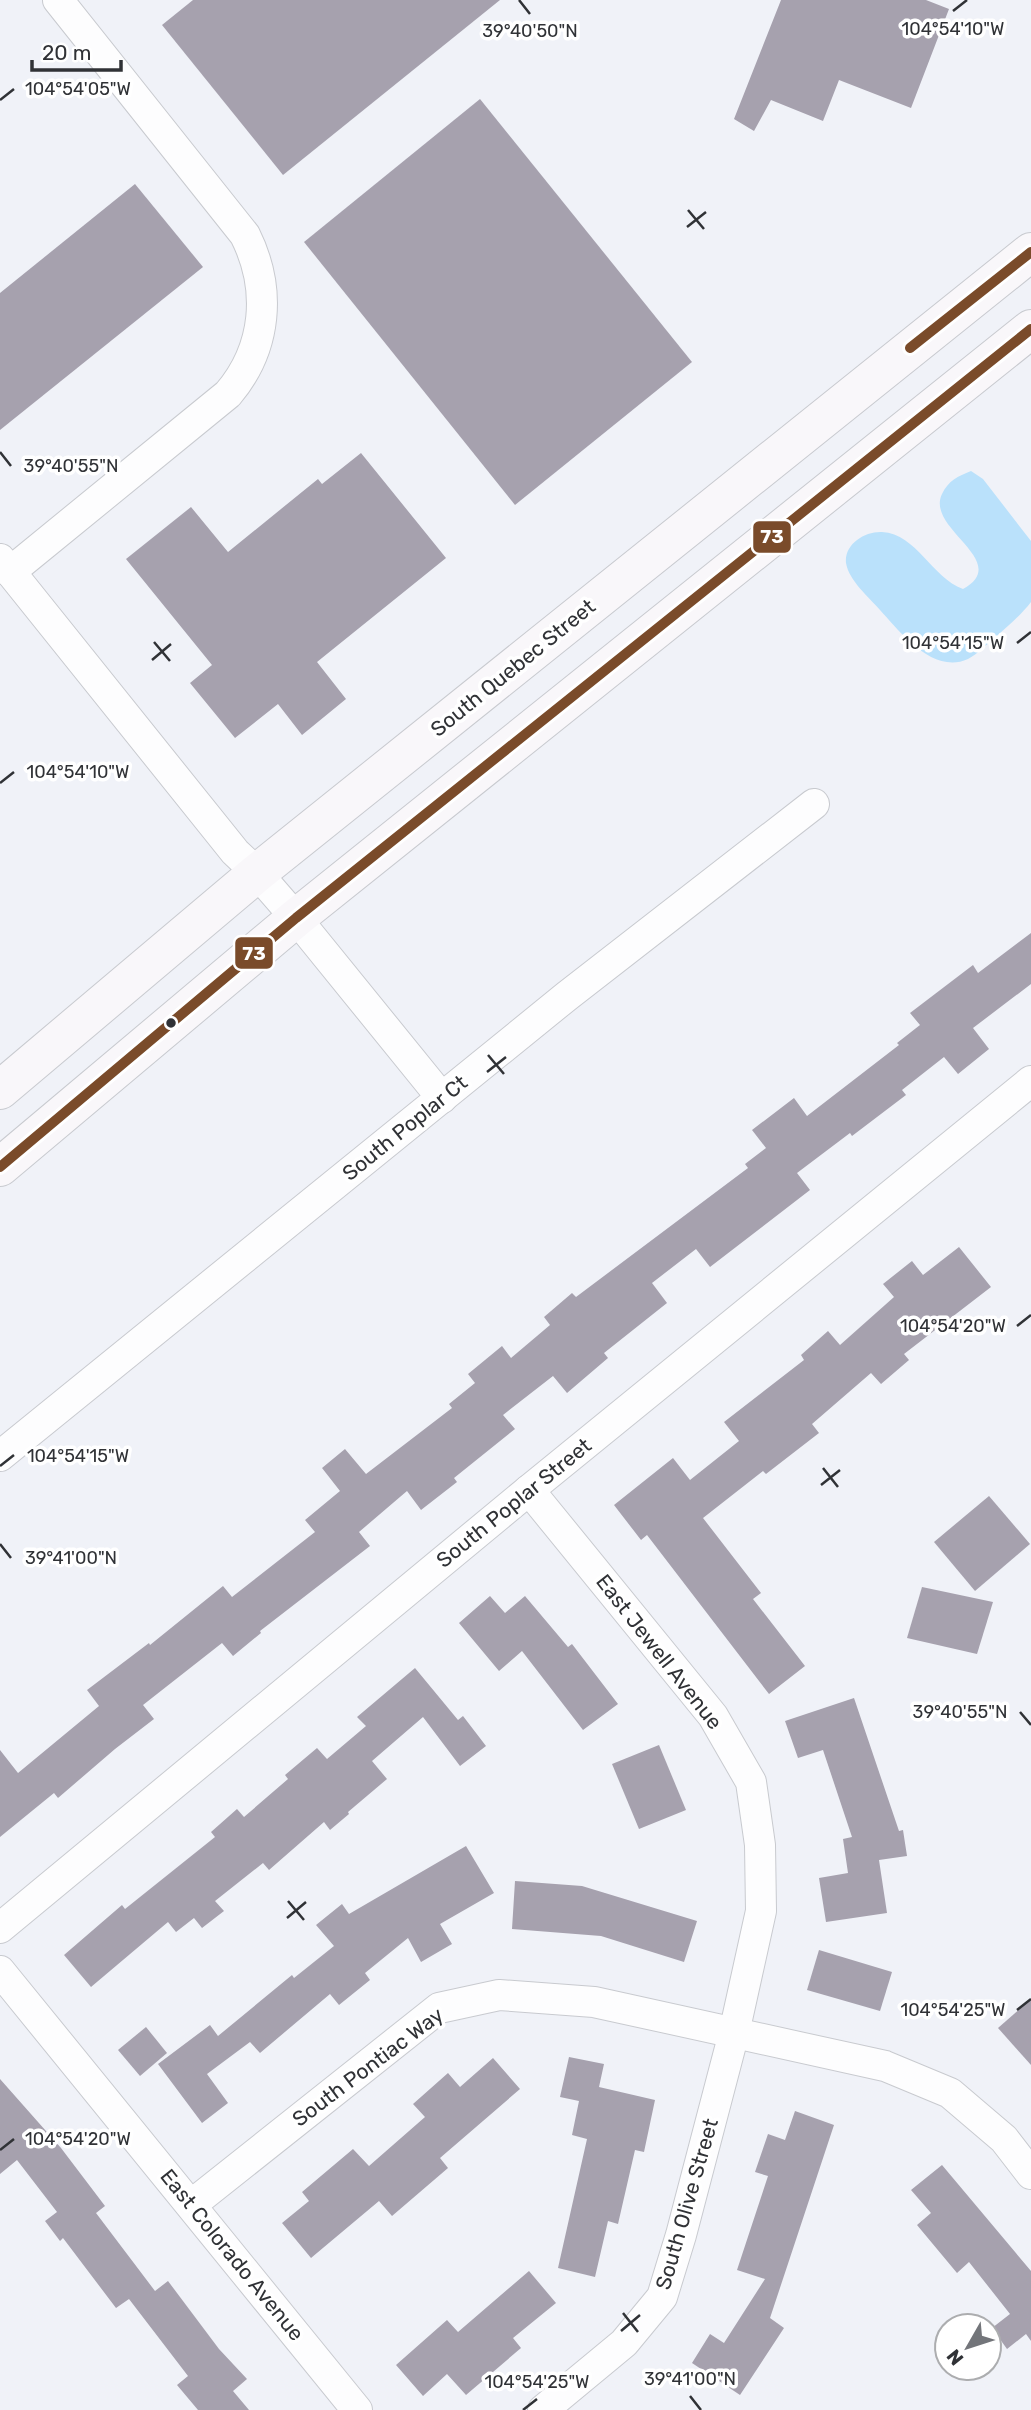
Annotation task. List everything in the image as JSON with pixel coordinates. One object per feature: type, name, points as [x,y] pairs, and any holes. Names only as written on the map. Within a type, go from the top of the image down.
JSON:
[{"type":"main road","name":"South Quebec Street","points":[[0,1090],[257,873],[1031,253]]},
{"type":"main road","points":[[0,1167],[296,918],[1031,329]]},
{"type":"street","points":[[58,0],[246,235],[262,282],[263,304],[256,348],[240,380],[217,405],[5,566],[235,852],[296,918],[442,1098]]},
{"type":"street","name":"South Poplar Ct","points":[[0,1457],[567,996],[814,804]]},
{"type":"street","name":"South Poplar Street","points":[[0,1928],[529,1490],[1031,1081]]},
{"type":"street","name":"East Jewell Avenue","points":[[529,1490],[713,1716],[751,1782],[760,1845],[761,1911],[734,2033]]},
{"type":"street","name":"East Colorado Avenue","points":[[0,1971],[357,2410]]},
{"type":"street","name":"South Pontiac Way","points":[[191,2205],[439,2008],[499,1995],[594,2002],[734,2033]]},
{"type":"street","points":[[734,2033],[885,2066],[950,2093],[1004,2139],[1031,2174]]},
{"type":"street","name":"South Olive Street","points":[[543,2410],[624,2343],[662,2297],[734,2033]]},
{"type":"water","points":[[971,471],[983,479],[1031,541],[1031,602],[972,657],[955,662],[942,661],[918,649],[865,594],[848,570],[846,556],[852,545],[863,536],[875,532],[894,535],[905,540],[942,576],[963,589],[976,578],[978,567],[974,556],[945,520],[940,507],[942,494],[950,482]]},
{"type":"building","points":[[193,0],[500,0],[283,175],[162,25]]},
{"type":"building","points":[[781,0],[926,0],[949,9],[911,108],[839,80],[823,121],[771,100],[754,131],[734,119]]},
{"type":"building","points":[[480,99],[692,362],[515,505],[304,242]]},
{"type":"building","points":[[135,184],[203,267],[0,430],[0,293]]},
{"type":"building","points":[[361,453],[446,558],[317,662],[346,699],[302,735],[278,704],[235,738],[190,683],[212,665],[126,559],[191,507],[228,552],[318,479],[322,484]]},
{"type":"building","points":[[1031,933],[1031,984],[973,1028],[989,1049],[958,1074],[944,1057],[902,1090],[906,1095],[797,1173],[810,1190],[710,1267],[696,1249],[652,1283],[667,1303],[604,1353],[608,1358],[567,1393],[553,1376],[503,1415],[515,1429],[454,1478],[457,1482],[421,1510],[407,1491],[359,1532],[370,1546],[260,1631],[261,1633],[233,1656],[222,1643],[143,1705],[154,1719],[58,1798],[54,1793],[0,1837],[0,1750],[18,1773],[99,1706],[87,1690],[149,1643],[150,1645],[223,1586],[232,1597],[315,1532],[305,1520],[340,1491],[322,1468],[345,1449],[366,1474],[452,1408],[449,1404],[475,1383],[468,1374],[502,1346],[511,1358],[550,1325],[544,1317],[572,1293],[576,1297],[748,1168],[745,1164],[766,1148],[752,1130],[794,1098],[807,1116],[899,1045],[897,1043],[920,1025],[910,1013],[973,965],[978,973]]},
{"type":"building","points":[[959,1247],[991,1287],[904,1354],[909,1360],[881,1384],[871,1373],[812,1424],[819,1433],[766,1474],[763,1471],[703,1518],[761,1593],[753,1599],[805,1666],[769,1694],[647,1535],[641,1540],[614,1505],[673,1458],[690,1480],[739,1441],[724,1422],[804,1360],[801,1355],[828,1331],[840,1345],[894,1297],[883,1284],[912,1261],[923,1275]]},
{"type":"building","points":[[989,1496],[1030,1544],[975,1591],[934,1542]]},
{"type":"building","points":[[922,1587],[993,1602],[977,1654],[907,1638]]},
{"type":"building","points":[[490,1596],[505,1613],[525,1596],[568,1647],[572,1644],[618,1704],[583,1730],[522,1651],[499,1671],[459,1623]]},
{"type":"building","points":[[415,1668],[458,1720],[463,1716],[486,1746],[460,1766],[423,1717],[372,1761],[387,1779],[330,1830],[324,1822],[269,1870],[263,1863],[215,1901],[224,1911],[202,1928],[194,1918],[176,1932],[168,1922],[91,1987],[64,1955],[122,1905],[125,1909],[215,1837],[211,1832],[237,1809],[244,1817],[288,1779],[285,1775],[317,1748],[327,1759],[366,1726],[357,1717]]},
{"type":"building","points":[[854,1698],[899,1831],[903,1830],[907,1856],[879,1860],[887,1913],[826,1922],[819,1878],[848,1873],[843,1839],[852,1837],[823,1750],[798,1758],[785,1721]]},
{"type":"building","points":[[659,1745],[686,1810],[639,1829],[612,1764]]},
{"type":"building","points":[[466,1846],[494,1893],[440,1924],[452,1944],[421,1962],[408,1938],[365,1973],[370,1980],[339,2005],[330,1994],[260,2053],[250,2042],[207,2074],[228,2103],[202,2123],[158,2064],[210,2025],[218,2036],[292,1975],[294,1978],[334,1946],[316,1925],[342,1904],[349,1914]]},
{"type":"building","points":[[515,1881],[582,1886],[697,1921],[684,1962],[601,1936],[512,1929]]},
{"type":"building","points":[[819,1950],[892,1972],[880,2011],[807,1990]]},
{"type":"building","points":[[1031,1999],[1031,2065],[998,2028]]},
{"type":"building","points":[[146,2027],[167,2053],[140,2076],[118,2050]]},
{"type":"building","points":[[569,2057],[604,2064],[599,2087],[655,2100],[644,2152],[635,2150],[618,2224],[608,2221],[595,2277],[558,2268],[587,2139],[572,2135],[579,2101],[560,2097]]},
{"type":"building","points":[[493,2058],[520,2089],[440,2158],[448,2168],[392,2216],[379,2201],[311,2258],[282,2223],[309,2201],[302,2192],[353,2149],[369,2166],[425,2117],[413,2104],[448,2073],[460,2087]]},
{"type":"building","points":[[0,2079],[61,2148],[105,2206],[96,2213],[155,2291],[168,2281],[219,2349],[247,2379],[233,2391],[249,2410],[198,2410],[177,2385],[188,2376],[129,2299],[116,2308],[63,2238],[60,2241],[45,2221],[57,2212],[17,2160],[0,2174]]},
{"type":"building","points":[[795,2111],[834,2125],[770,2318],[784,2328],[740,2395],[692,2363],[710,2334],[724,2343],[765,2279],[737,2270],[768,2176],[755,2172],[768,2134],[785,2140]]},
{"type":"building","points":[[942,2165],[1031,2271],[1031,2341],[1026,2334],[1007,2349],[1003,2343],[1003,2319],[1010,2314],[969,2262],[957,2273],[917,2225],[931,2213],[911,2190]]},
{"type":"building","points":[[529,2271],[556,2303],[513,2338],[521,2348],[466,2395],[447,2374],[423,2396],[396,2365],[447,2320],[458,2332]]},
{"type":"transit line","name":"73","points":[[910,348],[1031,252]]},
{"type":"transit line","name":"73","points":[[0,1167],[296,918],[1031,329]]}]
